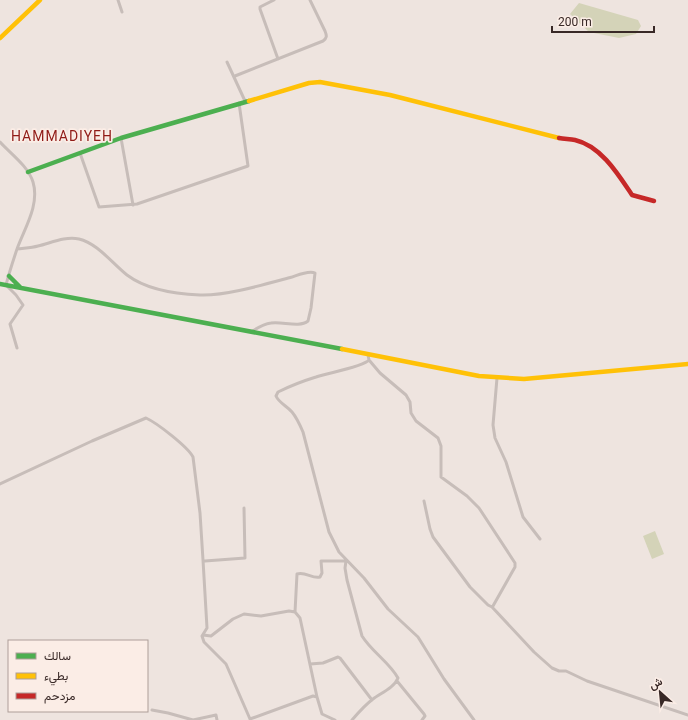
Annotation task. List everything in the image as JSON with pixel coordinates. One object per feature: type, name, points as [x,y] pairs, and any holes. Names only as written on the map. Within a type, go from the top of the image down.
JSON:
[{"type":"main road","points":[[0,38],[40,0]]},
{"type":"main road","points":[[28,172],[121,138],[245,101],[309,83],[320,82],[390,95],[559,138],[576,140],[596,150],[612,166],[632,194],[654,201]]},
{"type":"main road","points":[[8,276],[22,288]]},
{"type":"main road","points":[[0,284],[436,369],[497,378],[524,379],[688,364]]},
{"type":"street","points":[[118,0],[122,12]]},
{"type":"street","points":[[274,0],[260,7],[260,9],[278,59]]},
{"type":"street","points":[[235,76],[323,41],[326,38],[327,36],[325,31],[310,0]]},
{"type":"street","points":[[227,62],[235,76],[245,101]]},
{"type":"street","points":[[80,153],[99,207],[133,205],[141,203],[248,166],[239,103]]},
{"type":"street","points":[[121,138],[133,205]]},
{"type":"street","points":[[0,142],[28,172],[33,182],[34,190],[34,204],[17,249],[6,285],[23,305],[10,324],[17,348]]},
{"type":"street","points":[[17,249],[36,247],[68,238],[82,240],[102,252],[129,276],[139,282],[150,287],[182,294],[201,295],[222,293],[312,272],[315,273],[308,321],[303,324],[281,322],[267,323],[251,332]]},
{"type":"street","points":[[368,355],[369,360],[380,373],[406,395],[410,402],[411,413],[416,421],[438,438],[441,446],[441,477],[467,496],[479,508],[515,563],[515,568],[492,607]]},
{"type":"street","points":[[369,360],[363,365],[314,377],[287,387],[276,393],[276,396],[279,401],[292,412],[303,432],[329,532],[340,552],[346,561],[364,578],[388,609],[418,637],[444,679],[474,720]]},
{"type":"street","points":[[497,378],[493,425],[495,438],[506,462],[523,517],[540,539]]},
{"type":"street","points":[[0,484],[99,438],[143,419],[148,420],[183,445],[189,450],[193,457],[199,506],[203,560],[206,628],[202,638],[204,642],[226,664],[250,720],[310,697],[317,697]]},
{"type":"street","points":[[424,501],[433,537],[470,587],[488,605],[492,607],[534,652],[552,668],[559,671],[566,671],[594,684],[688,715]]},
{"type":"street","points":[[203,560],[245,558],[244,508]]},
{"type":"street","points":[[295,612],[297,574],[303,573],[316,578],[320,577],[322,573],[320,560],[346,561]]},
{"type":"street","points":[[346,561],[345,568],[347,580],[362,636],[393,670],[398,678],[397,681],[424,714],[424,718],[422,720]]},
{"type":"street","points":[[203,635],[211,636],[233,619],[244,614],[261,616],[289,611],[295,612],[300,618],[322,714],[335,720]]},
{"type":"street","points":[[310,664],[323,663],[338,657],[340,658],[372,700]]},
{"type":"street","points":[[352,720],[372,700],[397,681]]},
{"type":"street","points":[[152,710],[193,720],[216,715],[217,720]]},
{"type":"green space","points":[[579,3],[638,20],[641,26],[636,34],[619,38],[589,32],[570,14]]},
{"type":"green space","points":[[655,531],[664,554],[652,559],[643,536]]},
{"type":"traffic: fast","points":[[28,172],[121,138],[249,101]]},
{"type":"traffic: fast","points":[[9,276],[20,287]]},
{"type":"traffic: fast","points":[[0,284],[342,349]]},
{"type":"traffic: slow","points":[[0,38],[40,0]]},
{"type":"traffic: slow","points":[[249,101],[309,83],[320,82],[390,95],[559,138]]},
{"type":"traffic: slow","points":[[342,349],[479,376],[524,379],[688,364]]},
{"type":"traffic: jam","points":[[559,138],[575,140],[593,148],[615,170],[632,195],[654,201]]},
{"type":"district","name":"HAMMADIYEH","points":[[62,136]]}]
